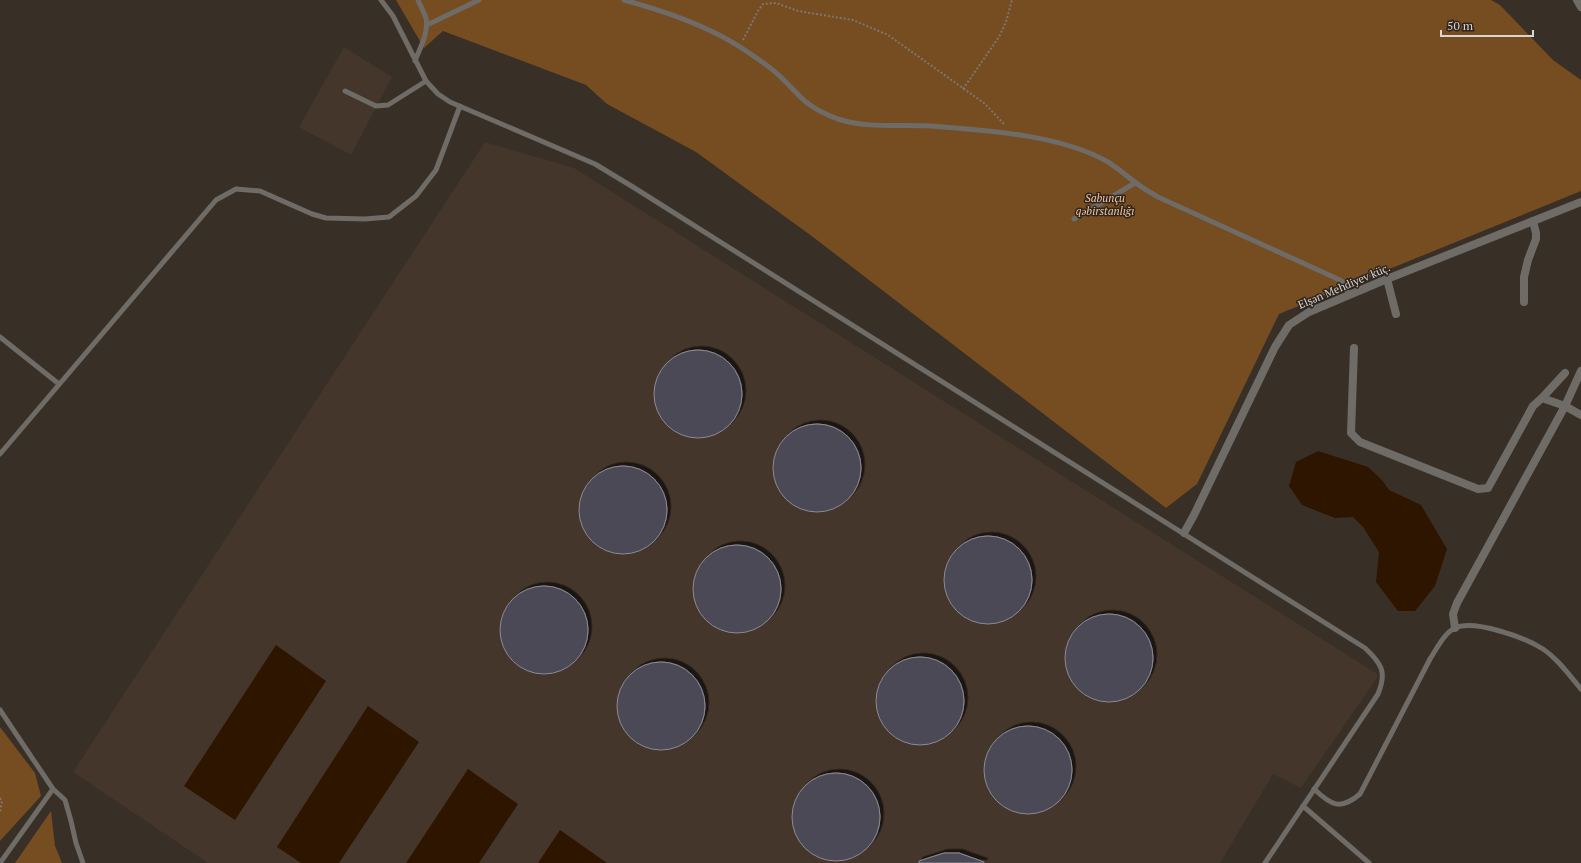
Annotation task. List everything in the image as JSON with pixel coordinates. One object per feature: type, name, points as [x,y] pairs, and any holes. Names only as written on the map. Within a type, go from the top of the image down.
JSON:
[{"type":"street","points":[[1577,0],[1581,7]]},
{"type":"street","name":"Elşən Mehdiyev küç.","points":[[1184,533],[1284,331],[1295,320],[1302,315],[1348,295],[1581,202]]},
{"type":"street","points":[[1524,302],[1524,277],[1528,260],[1536,239],[1533,221]]},
{"type":"street","points":[[1387,279],[1396,314]]},
{"type":"street","points":[[1354,348],[1351,433],[1360,442],[1478,489],[1488,488],[1533,406],[1565,373]]},
{"type":"street","points":[[1455,628],[1453,614],[1457,603],[1565,406],[1581,371]]},
{"type":"street","points":[[1542,398],[1565,406],[1581,415]]},
{"type":"lane","points":[[381,0],[393,16],[426,81],[438,94],[460,106],[595,164],[1184,533],[1365,648],[1376,658],[1383,670],[1383,683],[1378,694],[1265,863]]},
{"type":"lane","points":[[415,61],[424,38],[426,25],[426,17],[418,0]]},
{"type":"lane","points":[[426,25],[479,0]]},
{"type":"lane","points":[[624,0],[648,6],[695,24],[721,36],[770,68],[790,85],[806,102],[820,112],[838,119],[856,124],[886,126],[940,126],[1009,134],[1057,142],[1092,155],[1109,162],[1135,183],[1158,197],[1340,280],[1344,283],[1348,295]]},
{"type":"lane","points":[[345,91],[376,106],[388,105],[426,81]]},
{"type":"lane","points":[[0,454],[216,200],[236,189],[260,191],[312,214],[326,218],[365,219],[389,216],[416,196],[436,170],[460,106]]},
{"type":"lane","points":[[1074,219],[1135,183]]},
{"type":"lane","points":[[0,337],[59,384]]},
{"type":"lane","points":[[1314,789],[1326,800],[1334,804],[1352,801],[1360,794],[1430,659],[1442,639],[1455,628],[1482,627],[1524,640],[1542,649],[1559,662],[1581,688]]},
{"type":"lane","points":[[0,710],[53,789],[65,800],[76,843],[83,863]]},
{"type":"lane","points":[[0,863],[53,789]]},
{"type":"lane","points":[[1303,806],[1369,863]]},
{"type":"path","points":[[963,89],[999,37],[1006,22],[1012,0]]},
{"type":"path","points":[[739,48],[758,10],[763,4],[776,3],[798,11],[853,20],[888,35],[984,103],[1002,120],[1009,134]]},
{"type":"path","points":[[0,798],[2,801],[0,812]]},
{"type":"shaded area","points":[[344,47],[392,77],[351,155],[299,127]]},
{"type":"shaded area","points":[[485,142],[574,168],[1379,675],[1301,788],[1273,774],[1220,863],[208,863],[73,772]]},
{"type":"shaded area","points":[[1318,451],[1368,467],[1382,480],[1389,490],[1421,505],[1447,549],[1435,586],[1415,611],[1398,611],[1376,582],[1379,552],[1363,527],[1353,517],[1335,518],[1302,505],[1289,486],[1296,462]]},
{"type":"shaded area","points":[[276,645],[326,681],[235,820],[184,786]]},
{"type":"shaded area","points":[[368,706],[419,742],[339,863],[301,863],[277,847]]},
{"type":"shaded area","points":[[468,769],[518,804],[479,863],[406,863]]},
{"type":"shaded area","points":[[560,830],[607,863],[538,863]]},
{"type":"green space","name":"Sabunçu qəbirstanlığı","points":[[396,0],[1491,0],[1500,5],[1553,60],[1581,80],[1581,191],[1279,314],[1197,484],[1166,508],[813,237],[696,152],[607,104],[586,85],[443,31],[424,48]]},
{"type":"green space","points":[[0,727],[35,773],[41,796],[0,841]]},
{"type":"green space","points":[[51,811],[55,846],[62,863],[15,863]]},
{"type":"building","points":[[698,350],[715,354],[729,363],[738,377],[742,394],[738,411],[729,425],[715,434],[698,438],[681,434],[667,425],[658,411],[654,394],[658,377],[667,363],[681,354]]},
{"type":"building","points":[[817,424],[834,428],[848,437],[857,451],[861,468],[857,485],[848,499],[834,508],[817,512],[800,508],[786,499],[777,485],[773,468],[777,451],[786,437],[800,428]]},
{"type":"building","points":[[623,466],[640,470],[654,479],[663,493],[667,510],[663,527],[654,541],[640,550],[623,554],[606,550],[592,541],[583,527],[579,510],[583,493],[592,479],[606,470]]},
{"type":"building","points":[[988,536],[1005,540],[1019,549],[1028,563],[1032,580],[1028,597],[1019,611],[1005,620],[988,624],[971,620],[957,611],[948,597],[944,580],[948,563],[957,549],[971,540]]},
{"type":"building","points":[[737,545],[754,549],[768,558],[777,572],[781,589],[777,606],[768,620],[754,629],[737,633],[720,629],[706,620],[697,606],[693,589],[697,572],[706,558],[720,549]]},
{"type":"building","points":[[544,586],[561,590],[575,599],[584,613],[588,630],[584,647],[575,661],[561,670],[544,674],[527,670],[513,661],[504,647],[500,630],[504,613],[513,599],[527,590]]},
{"type":"building","points":[[1109,614],[1126,618],[1140,627],[1149,641],[1153,658],[1149,675],[1140,689],[1126,698],[1109,702],[1092,698],[1078,689],[1069,675],[1065,658],[1069,641],[1078,627],[1092,618]]},
{"type":"building","points":[[920,657],[937,661],[951,670],[960,684],[964,701],[960,718],[951,732],[937,741],[920,745],[903,741],[889,732],[880,718],[876,701],[880,684],[889,670],[903,661]]},
{"type":"building","points":[[661,662],[678,666],[692,675],[701,689],[705,706],[701,723],[692,737],[678,746],[661,750],[644,746],[630,737],[621,723],[617,706],[621,689],[630,675],[644,666]]},
{"type":"building","points":[[1028,726],[1045,730],[1059,739],[1068,753],[1072,770],[1068,787],[1059,801],[1045,810],[1028,814],[1011,810],[997,801],[988,787],[984,770],[988,753],[997,739],[1011,730]]},
{"type":"building","points":[[836,773],[853,777],[867,786],[876,800],[880,817],[876,834],[867,848],[853,857],[836,861],[819,857],[805,848],[796,834],[792,817],[796,800],[805,786],[819,777]]},
{"type":"building","points":[[944,853],[959,853],[984,863],[919,863],[919,861]]}]
